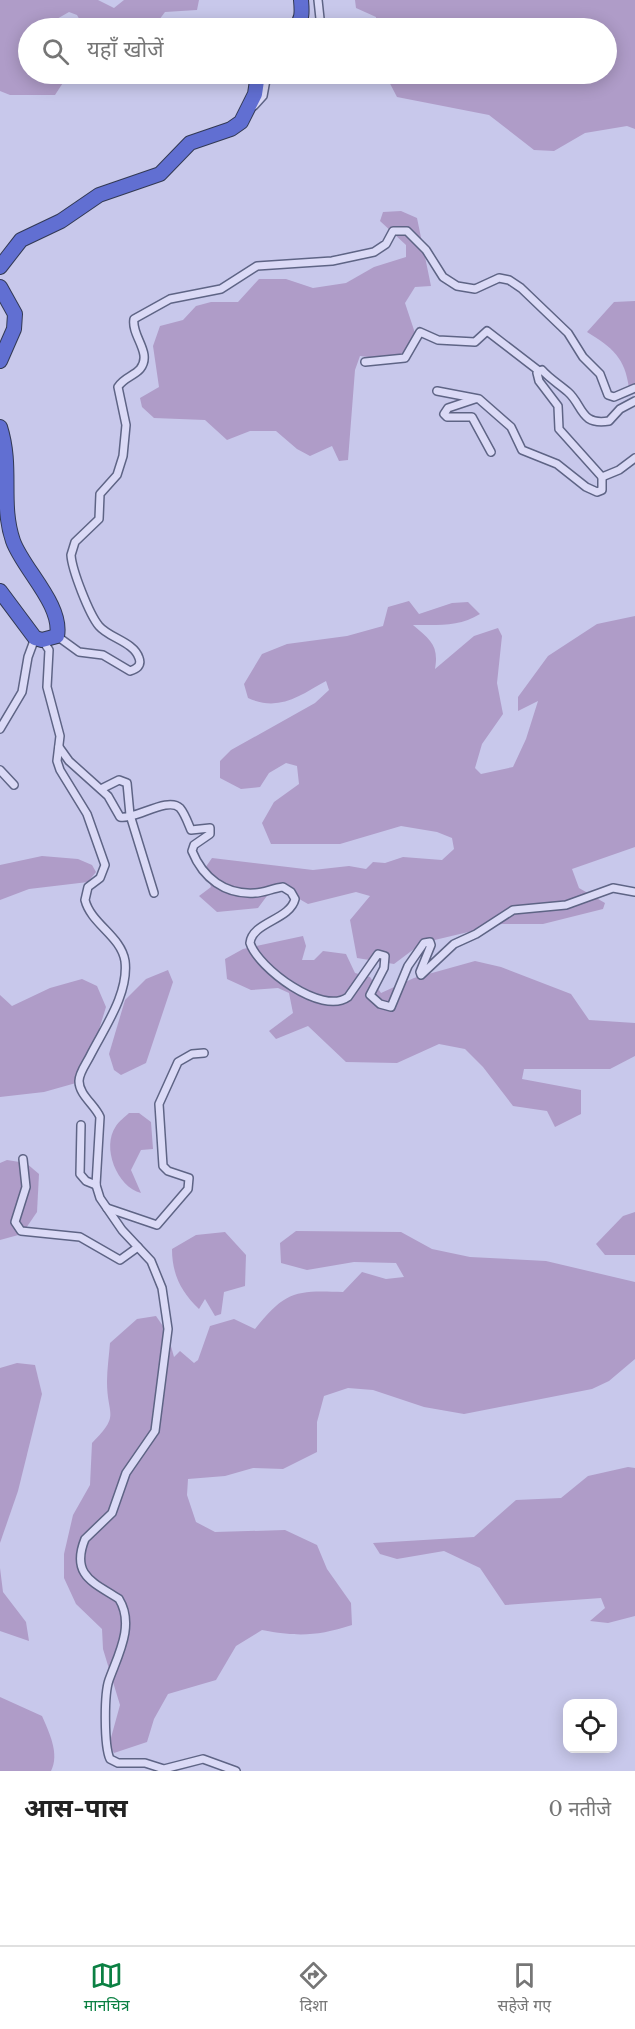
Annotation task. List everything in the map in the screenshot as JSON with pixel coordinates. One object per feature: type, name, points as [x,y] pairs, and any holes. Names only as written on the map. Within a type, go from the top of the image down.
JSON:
[{"type":"highway","points":[[301,0],[301,18]]},
{"type":"highway","points":[[0,267],[21,240],[61,221],[99,195],[160,174],[190,142],[231,129],[241,122],[250,109],[256,84]]},
{"type":"highway","points":[[0,287],[15,314],[14,329],[0,361]]},
{"type":"highway","points":[[0,427],[7,454],[5,506],[8,526],[14,544],[55,615],[57,636],[39,639],[0,591]]},
{"type":"street","points":[[318,0],[320,18]]},
{"type":"street","points":[[250,109],[263,96],[265,84]]},
{"type":"street","points":[[57,636],[79,652],[103,655],[130,671],[140,664],[139,656],[133,650],[100,627],[70,555],[75,542],[99,519],[100,494],[120,468],[126,425],[118,387],[140,368],[144,356],[134,332],[134,319],[170,299],[221,289],[257,266],[311,264],[356,257],[386,244],[393,231],[407,231],[422,245],[443,277],[457,286],[476,289],[499,278],[509,280],[521,288],[563,327],[583,357],[600,374],[608,395],[614,397],[635,387]]},
{"type":"street","points":[[365,362],[405,358],[420,332],[435,340],[475,342],[487,330],[539,371],[542,370],[552,382],[570,393],[581,414],[596,420],[609,420],[620,409],[635,401]]},
{"type":"street","points":[[437,391],[460,397],[477,398],[511,427],[522,450],[560,466],[593,491],[602,490],[602,477],[559,429],[558,406],[539,381],[539,371]]},
{"type":"street","points":[[477,398],[448,408],[444,414],[449,417],[472,417],[490,453]]},
{"type":"street","points":[[602,477],[619,470],[635,458]]},
{"type":"street","points":[[0,729],[22,692],[28,657],[39,639],[47,644],[49,650],[47,687],[58,726],[60,770],[87,814],[105,865],[100,878],[88,887],[85,894],[87,908],[118,944],[125,962],[125,981],[118,1000],[80,1075],[81,1090],[96,1106],[100,1117],[96,1185],[106,1208],[151,1261],[157,1273],[166,1306],[168,1329],[159,1415],[149,1444],[126,1473],[112,1513],[85,1539],[81,1559],[84,1571],[93,1584],[119,1599],[124,1612],[123,1646],[107,1690],[108,1756],[118,1763],[145,1763],[164,1769],[203,1759],[236,1771]]},
{"type":"street","points":[[59,747],[69,761],[108,796],[120,817],[130,817],[160,807],[175,805],[180,809],[191,830],[207,826],[210,828],[210,834],[194,844],[192,851],[205,875],[215,883],[240,892],[257,894],[283,887],[291,892],[295,899],[292,906],[255,933],[250,943],[255,953],[282,978],[305,994],[326,1002],[343,1001],[348,997],[378,954],[385,956],[385,964],[370,995],[380,1004],[391,1007],[408,966],[424,943],[430,942],[431,945],[420,972],[421,975],[454,944],[476,934],[513,910],[566,905],[613,888],[635,892]]},
{"type":"street","points":[[0,771],[14,784]]},
{"type":"street","points":[[100,789],[119,780],[124,781],[129,793],[130,817],[139,837],[154,893]]},
{"type":"street","points":[[106,1208],[157,1225],[188,1189],[189,1178],[168,1171],[161,1160],[159,1104],[178,1062],[192,1054],[204,1053]]},
{"type":"street","points":[[81,1125],[80,1174],[86,1181],[96,1185]]},
{"type":"street","points":[[23,1159],[26,1188],[15,1222],[21,1231],[80,1237],[120,1260],[138,1247]]},
{"type":"shaded area","points":[[0,0],[98,0],[114,8],[124,0],[199,0],[197,10],[165,12],[160,18],[79,18],[69,12],[58,18],[18,18],[18,84],[62,84],[55,95],[10,95],[0,91]]},
{"type":"shaded area","points":[[355,0],[635,0],[635,129],[627,126],[585,133],[554,151],[534,150],[489,115],[397,97],[390,84],[617,84],[617,18],[376,18],[356,8]]},
{"type":"shaded area","points":[[401,211],[417,218],[431,286],[415,287],[405,303],[416,336],[410,348],[392,360],[360,356],[355,370],[348,460],[339,461],[332,446],[310,456],[297,449],[276,431],[250,431],[227,440],[205,420],[154,418],[142,407],[140,398],[159,387],[153,346],[160,326],[183,320],[196,306],[211,302],[238,302],[259,279],[286,279],[313,288],[346,283],[374,267],[406,257],[406,245],[380,221],[383,212]]},
{"type":"shaded area","points":[[635,301],[635,389],[629,388],[621,361],[611,349],[587,332],[614,302]]},
{"type":"shaded area","points":[[409,601],[419,614],[452,603],[468,602],[480,614],[456,623],[413,625],[425,635],[435,649],[435,669],[474,636],[498,628],[502,636],[497,683],[503,714],[482,744],[475,768],[481,774],[513,767],[526,739],[538,701],[518,711],[518,697],[548,656],[597,624],[635,616],[635,847],[572,869],[579,888],[605,903],[603,909],[543,924],[502,924],[422,943],[394,964],[357,958],[350,920],[370,896],[356,892],[308,904],[275,885],[258,908],[217,912],[199,896],[211,887],[205,868],[212,858],[313,870],[349,866],[366,869],[373,862],[385,863],[403,857],[442,860],[454,849],[452,838],[437,832],[401,826],[340,844],[271,844],[262,823],[274,802],[299,784],[297,766],[286,763],[269,773],[260,787],[241,789],[220,778],[220,761],[231,750],[315,703],[329,690],[326,681],[298,697],[279,703],[259,702],[248,698],[244,684],[262,654],[287,644],[347,636],[383,626],[388,607]]},
{"type":"shaded area","points":[[42,856],[78,859],[92,865],[96,872],[88,882],[29,889],[0,900],[0,865]]},
{"type":"shaded area","points":[[303,936],[306,946],[302,960],[314,960],[323,951],[346,954],[355,973],[370,977],[381,993],[414,978],[475,961],[501,967],[571,994],[589,1020],[635,1023],[635,1056],[610,1069],[524,1069],[522,1079],[581,1090],[581,1114],[555,1127],[547,1111],[513,1106],[483,1067],[465,1049],[439,1044],[397,1063],[346,1062],[308,1026],[276,1039],[269,1031],[293,1013],[289,993],[278,988],[251,990],[227,979],[225,959],[243,949]]},
{"type":"shaded area","points":[[168,970],[173,982],[146,1063],[121,1075],[114,1070],[109,1054],[125,1000],[146,979]]},
{"type":"shaded area","points":[[82,979],[97,986],[106,1007],[83,1081],[44,1092],[0,1097],[0,995],[12,1006],[50,988]]},
{"type":"shaded area","points":[[129,1113],[139,1113],[151,1122],[153,1149],[141,1150],[131,1170],[141,1193],[125,1183],[111,1155],[112,1135],[117,1124]]},
{"type":"shaded area","points":[[7,1160],[26,1163],[39,1174],[37,1212],[22,1234],[0,1240],[0,1163]]},
{"type":"shaded area","points":[[635,1212],[635,1255],[605,1255],[596,1244],[623,1216]]},
{"type":"shaded area","points":[[296,1231],[401,1232],[432,1249],[470,1257],[546,1261],[635,1282],[635,1359],[609,1381],[592,1389],[464,1414],[424,1407],[373,1390],[348,1388],[324,1396],[317,1422],[317,1452],[283,1469],[253,1468],[225,1476],[188,1479],[187,1495],[196,1522],[215,1532],[285,1530],[317,1545],[327,1569],[351,1603],[352,1625],[308,1634],[287,1634],[262,1630],[236,1646],[216,1680],[168,1694],[154,1719],[147,1742],[114,1753],[109,1745],[120,1705],[103,1649],[102,1629],[76,1604],[64,1578],[64,1554],[73,1515],[90,1485],[92,1443],[107,1426],[109,1420],[107,1382],[110,1343],[137,1319],[156,1316],[167,1332],[174,1357],[180,1351],[194,1363],[198,1360],[210,1326],[234,1319],[255,1329],[265,1316],[284,1300],[302,1293],[343,1292],[362,1272],[386,1279],[404,1277],[396,1263],[354,1262],[307,1270],[281,1263],[280,1243]]},
{"type":"shaded area","points":[[225,1232],[246,1255],[245,1286],[224,1292],[221,1314],[215,1316],[205,1299],[199,1309],[187,1296],[176,1274],[172,1249],[196,1235]]},
{"type":"shaded area","points":[[17,1363],[35,1365],[42,1394],[18,1491],[0,1543],[0,1368]]},
{"type":"shaded area","points":[[628,1467],[635,1468],[635,1616],[608,1623],[590,1621],[605,1608],[601,1598],[505,1605],[480,1568],[444,1551],[397,1559],[380,1554],[373,1543],[474,1537],[516,1500],[561,1498],[588,1476]]},
{"type":"shaded area","points":[[0,1568],[3,1592],[26,1622],[29,1641],[0,1631]]},
{"type":"shaded area","points":[[0,1697],[42,1716],[54,1750],[51,1771],[0,1771]]}]
